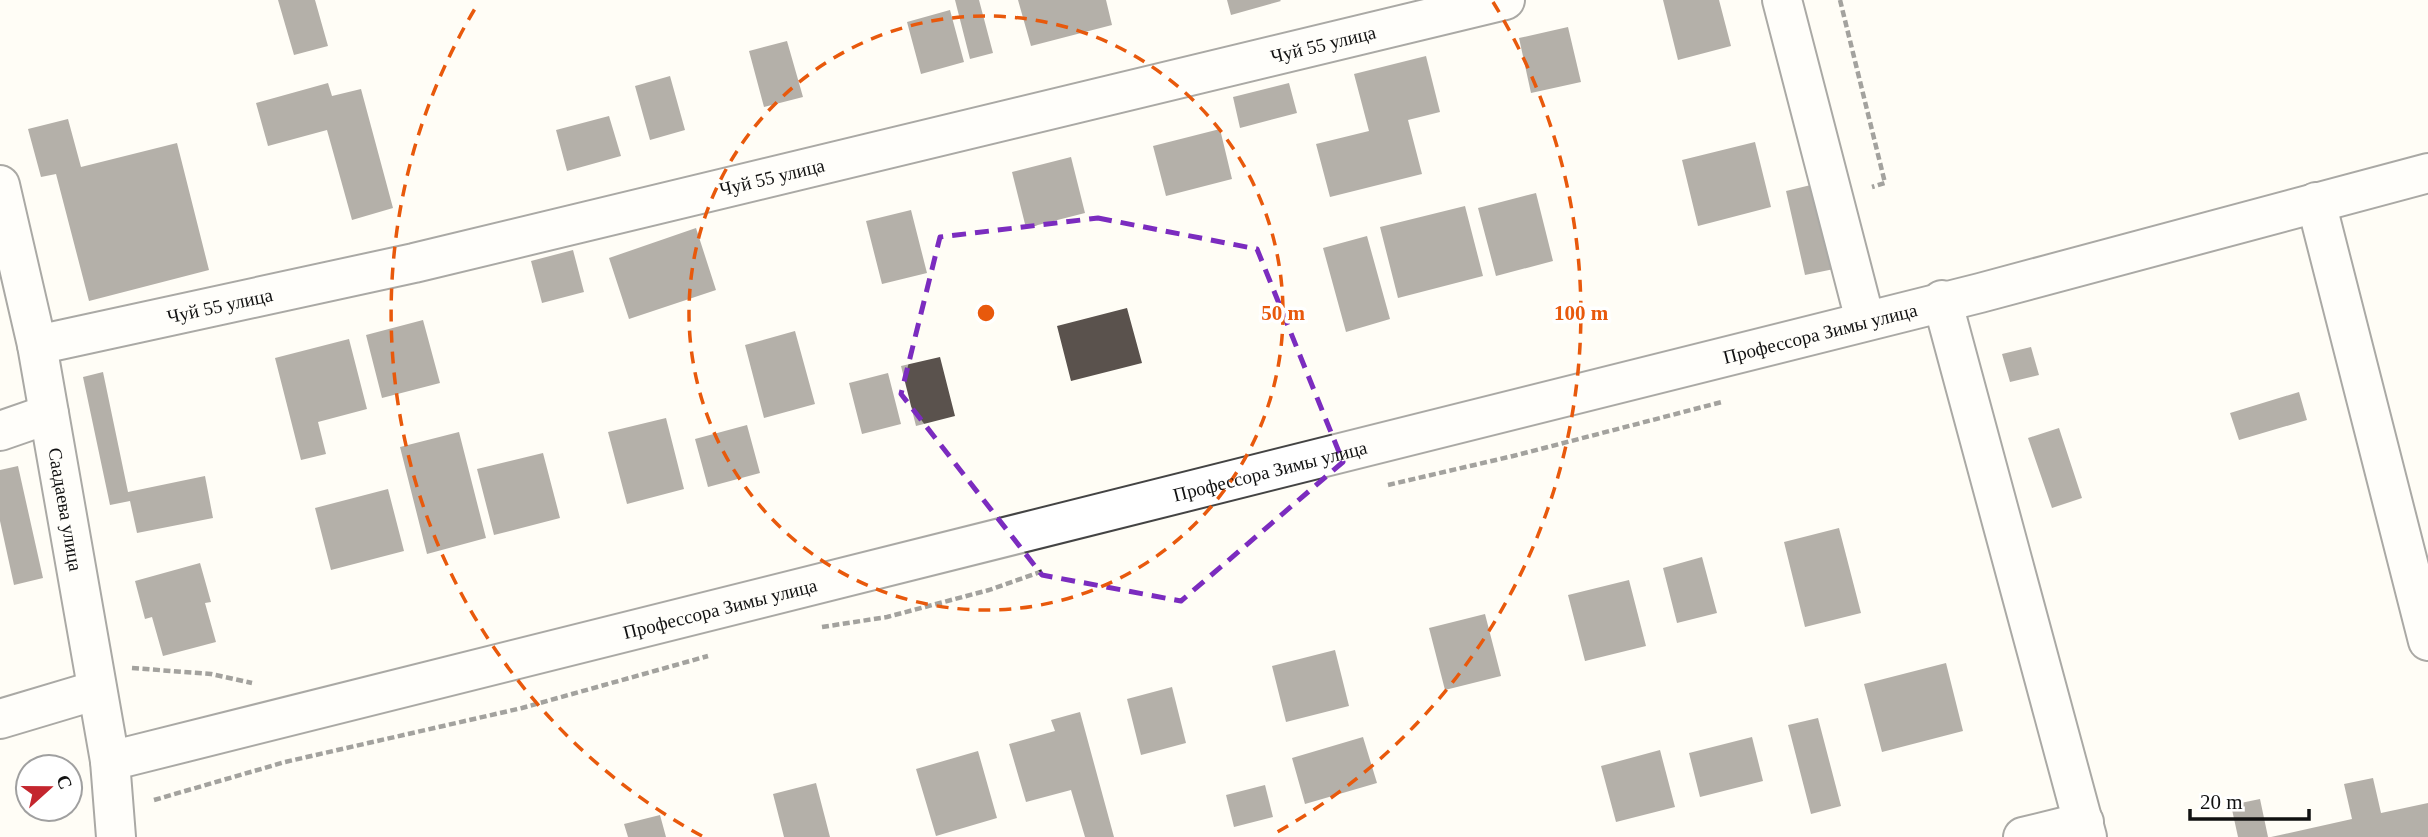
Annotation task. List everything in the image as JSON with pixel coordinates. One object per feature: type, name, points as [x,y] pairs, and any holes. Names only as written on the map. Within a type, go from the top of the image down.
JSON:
[{"type":"street","name":"Чуй 55 улица","points":[[37,345],[414,263],[1505,0]]},
{"type":"street","points":[[1782,0],[1865,320]]},
{"type":"street","name":"Профессора Зимы улица","points":[[110,761],[1941,300],[1980,293],[2428,173]]},
{"type":"street","name":"Саадаева улица","points":[[0,185],[37,345],[49,414],[111,679],[110,761],[116,837]]},
{"type":"street","points":[[2316,202],[2428,641]]},
{"type":"street","points":[[1941,300],[2085,830],[2024,837]]},
{"type":"street","points":[[0,431],[49,414]]},
{"type":"street","points":[[0,719],[111,679]]},
{"type":"path","points":[[1834,200],[1885,183],[1840,0]]},
{"type":"path","points":[[111,679],[212,674],[259,684],[308,711]]},
{"type":"highlighted area","points":[[1098,218],[1257,249],[1343,462],[1181,601],[1042,575],[901,394],[940,237]]},
{"type":"building","points":[[278,0],[315,0],[328,46],[294,55]]},
{"type":"building","points":[[955,0],[979,0],[993,53],[970,59]]},
{"type":"building","points":[[1018,0],[1106,0],[1112,25],[1031,46]]},
{"type":"building","points":[[1227,0],[1280,0],[1281,1],[1231,15]]},
{"type":"building","points":[[1663,0],[1719,0],[1731,46],[1678,60]]},
{"type":"building","points":[[950,10],[964,62],[921,74],[907,22]]},
{"type":"building","points":[[1568,27],[1581,82],[1531,93],[1519,38]]},
{"type":"building","points":[[787,41],[803,97],[764,107],[749,51]]},
{"type":"building","points":[[1426,56],[1440,112],[1408,120],[1422,174],[1330,197],[1316,144],[1369,131],[1354,74]]},
{"type":"building","points":[[670,76],[685,130],[650,140],[635,86]]},
{"type":"building","points":[[328,83],[332,96],[361,89],[393,208],[352,220],[327,130],[268,146],[256,103]]},
{"type":"building","points":[[1289,83],[1297,113],[1240,128],[1233,97]]},
{"type":"building","points":[[609,116],[621,156],[567,171],[556,130]]},
{"type":"building","points":[[68,119],[81,167],[177,143],[209,270],[89,301],[56,174],[41,177],[28,129]]},
{"type":"building","points":[[1220,129],[1232,179],[1166,196],[1153,146]]},
{"type":"building","points":[[1755,142],[1771,207],[1698,226],[1682,160]]},
{"type":"building","points":[[1071,157],[1085,213],[1026,228],[1012,172]]},
{"type":"building","points":[[1815,184],[1834,269],[1805,275],[1786,191]]},
{"type":"building","points":[[1536,193],[1553,261],[1496,276],[1478,208]]},
{"type":"building","points":[[1465,206],[1483,276],[1398,298],[1380,227]]},
{"type":"building","points":[[911,210],[927,273],[882,284],[866,221]]},
{"type":"building","points":[[696,228],[716,290],[629,319],[609,258]]},
{"type":"building","points":[[1367,236],[1390,319],[1346,332],[1323,248]]},
{"type":"building","points":[[573,250],[584,292],[542,303],[531,261]]},
{"type":"building","points":[[1127,308],[1142,363],[1071,381],[1057,326]]},
{"type":"building","points":[[423,320],[440,383],[382,398],[366,335]]},
{"type":"building","points":[[795,331],[815,404],[764,418],[745,345]]},
{"type":"building","points":[[349,339],[367,409],[318,422],[326,454],[301,460],[275,358]]},
{"type":"building","points":[[2031,347],[2039,375],[2010,382],[2002,354]]},
{"type":"building","points":[[940,357],[955,416],[916,426],[901,366]]},
{"type":"building","points":[[103,372],[128,492],[205,476],[213,518],[137,533],[130,501],[110,505],[83,377]]},
{"type":"building","points":[[888,373],[901,424],[862,434],[849,383]]},
{"type":"building","points":[[2299,392],[2307,420],[2239,440],[2230,413]]},
{"type":"building","points":[[666,418],[684,489],[627,504],[608,432]]},
{"type":"building","points":[[747,425],[760,473],[708,487],[695,439]]},
{"type":"building","points":[[2059,428],[2082,498],[2052,508],[2028,438]]},
{"type":"building","points":[[459,432],[486,538],[427,554],[400,447]]},
{"type":"building","points":[[543,453],[560,518],[494,535],[477,469]]},
{"type":"building","points":[[18,466],[43,578],[14,585],[0,521],[0,470]]},
{"type":"building","points":[[388,489],[404,551],[331,570],[315,508]]},
{"type":"building","points":[[1839,528],[1861,613],[1805,627],[1784,542]]},
{"type":"building","points":[[1702,557],[1717,613],[1677,623],[1663,568]]},
{"type":"building","points":[[200,563],[211,602],[205,603],[216,642],[163,656],[152,617],[145,619],[135,581]]},
{"type":"building","points":[[1629,580],[1646,646],[1585,661],[1568,595]]},
{"type":"building","points":[[1485,614],[1501,676],[1445,690],[1429,628]]},
{"type":"building","points":[[1335,650],[1349,706],[1286,722],[1272,666]]},
{"type":"building","points":[[1946,663],[1963,731],[1882,752],[1864,684]]},
{"type":"building","points":[[1172,687],[1186,743],[1141,755],[1127,699]]},
{"type":"building","points":[[1080,712],[1114,837],[1085,837],[1071,790],[1026,802],[1009,744],[1055,731],[1051,720]]},
{"type":"building","points":[[1818,718],[1841,806],[1811,814],[1788,725]]},
{"type":"building","points":[[1363,737],[1377,783],[1305,804],[1292,758]]},
{"type":"building","points":[[1752,737],[1763,781],[1700,797],[1689,753]]},
{"type":"building","points":[[1660,750],[1675,807],[1616,822],[1601,766]]},
{"type":"building","points":[[978,751],[997,818],[936,836],[916,769]]},
{"type":"building","points":[[2373,778],[2381,813],[2428,803],[2428,837],[2271,837],[2352,819],[2344,784]]},
{"type":"building","points":[[816,783],[830,837],[784,837],[773,794]]},
{"type":"building","points":[[1265,785],[1273,817],[1234,827],[1226,795]]},
{"type":"building","points":[[2260,799],[2268,837],[2238,837],[2231,805]]},
{"type":"building","points":[[660,815],[666,837],[628,837],[624,824]]}]
